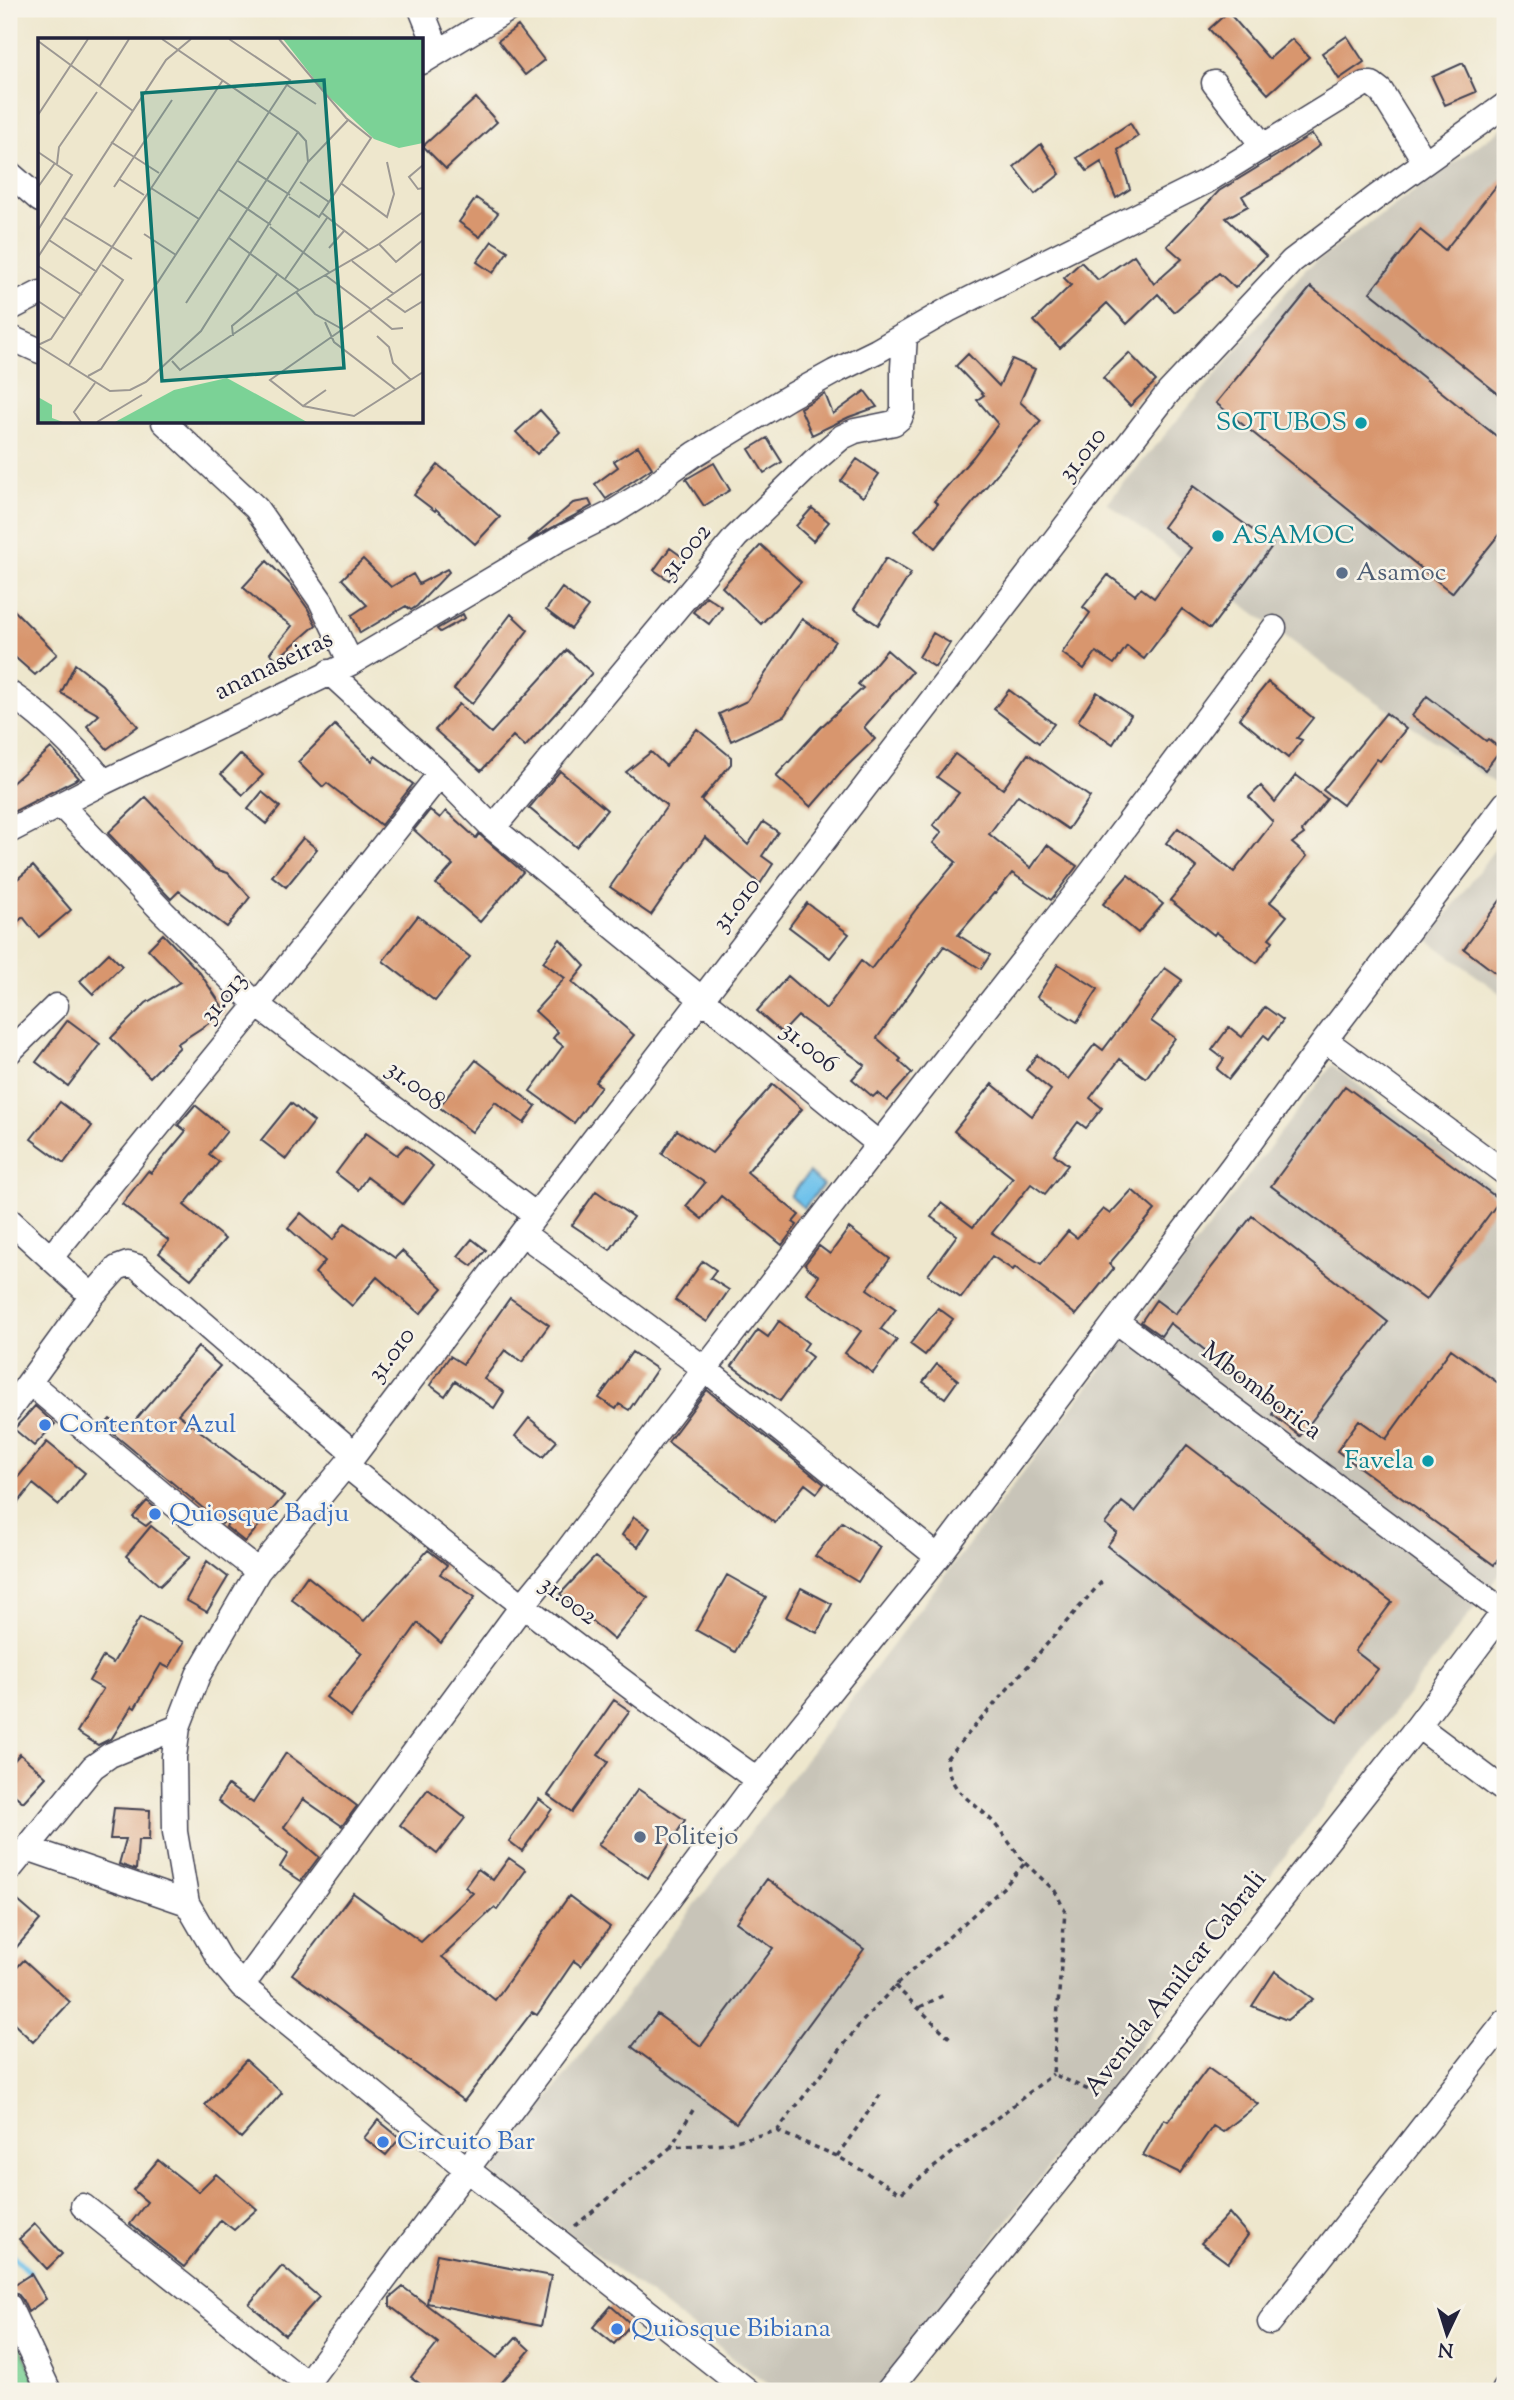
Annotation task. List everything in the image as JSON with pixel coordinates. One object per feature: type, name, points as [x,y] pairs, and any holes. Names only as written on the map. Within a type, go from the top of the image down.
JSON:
[{"type":"street","points":[[421,9],[430,57],[509,9]]},
{"type":"street","points":[[1214,83],[1263,146]]},
{"type":"street","name":"ananaseiras","points":[[9,831],[340,668],[558,540],[612,513],[652,488],[695,454],[789,397],[948,310],[1205,182],[1364,84],[1372,84],[1381,91],[1425,162]]},
{"type":"street","name":"31.010","points":[[178,1727],[198,1675],[258,1571],[351,1459],[1168,393],[1292,261],[1505,105]]},
{"type":"street","points":[[9,173],[38,199]]},
{"type":"street","points":[[9,309],[38,294]]},
{"type":"street","name":"31.002","points":[[494,828],[736,537],[842,437],[855,430],[894,423],[900,418],[904,410],[902,368],[905,335]]},
{"type":"street","points":[[9,337],[38,350]]},
{"type":"street","points":[[166,424],[256,508],[321,601],[340,668]]},
{"type":"street","points":[[242,1986],[523,1605],[1073,897],[1274,628]]},
{"type":"street","name":"31.006","points":[[340,668],[494,828],[879,1144]]},
{"type":"street","points":[[9,693],[36,712],[76,748],[104,782]]},
{"type":"street","name":"31.013","points":[[51,1257],[440,774]]},
{"type":"street","points":[[83,2206],[303,2387],[758,1780],[938,1557],[1505,804]]},
{"type":"street","name":"31.008","points":[[61,805],[163,912],[257,1004],[938,1557]]},
{"type":"street","points":[[9,1052],[56,1006]]},
{"type":"street","points":[[1325,1040],[1505,1174]]},
{"type":"street","points":[[9,1220],[92,1296]]},
{"type":"street","name":"31.002","points":[[9,1410],[92,1296],[117,1268],[128,1264],[138,1267],[435,1538],[758,1780]]},
{"type":"street","name":"Mbomborica","points":[[1116,1321],[1505,1611]]},
{"type":"street","points":[[30,1383],[258,1571]]},
{"type":"street","name":"Avenida Amilcar Cabrali","points":[[888,2391],[1120,2103],[1418,1726],[1505,1611]]},
{"type":"street","points":[[1418,1726],[1505,1791]]},
{"type":"street","points":[[9,1870],[93,1767],[110,1755],[178,1727],[174,1757],[175,1832],[187,1903],[220,1960],[242,1986],[468,2170],[748,2391]]},
{"type":"street","points":[[27,1848],[187,1903]]},
{"type":"street","points":[[1270,2322],[1505,2022]]},
{"type":"street","points":[[9,2306],[49,2391]]},
{"type":"path","points":[[671,2147],[727,2143],[777,2131],[837,2156],[901,2193],[1053,2074],[1065,1911],[1055,1891],[1025,1863],[992,1821],[962,1795],[947,1774],[947,1758],[1104,1578]]},
{"type":"path","points":[[777,2131],[860,2024],[895,1986],[1005,1886],[1025,1863]]},
{"type":"path","points":[[895,1986],[952,2040]]},
{"type":"path","points":[[920,2007],[946,1994]]},
{"type":"path","points":[[1053,2074],[1120,2103]]},
{"type":"path","points":[[837,2156],[883,2091]]},
{"type":"path","points":[[558,2240],[671,2147],[693,2110]]},
{"type":"shaded area","points":[[1505,126],[1505,778],[1499,786],[1332,671],[1107,503],[1306,269]]},
{"type":"shaded area","points":[[1505,835],[1505,997],[1428,940]]},
{"type":"shaded area","points":[[1332,1065],[1505,1197],[1505,1567],[878,2391],[776,2391],[491,2174]]},
{"type":"green space","points":[[9,2319],[40,2391],[9,2391]]},
{"type":"water","points":[[809,1173],[823,1185],[804,1208],[790,1196]]},
{"type":"building","points":[[1228,12],[1269,59],[1292,39],[1309,57],[1268,94],[1209,29]]},
{"type":"building","points":[[518,26],[544,60],[525,75],[498,41]]},
{"type":"building","points":[[1347,36],[1364,62],[1339,79],[1322,53]]},
{"type":"building","points":[[1463,63],[1476,92],[1445,105],[1432,77]]},
{"type":"building","points":[[476,98],[497,122],[446,169],[424,145]]},
{"type":"building","points":[[1130,123],[1138,136],[1118,150],[1130,189],[1116,198],[1101,162],[1087,171],[1077,158]]},
{"type":"building","points":[[1312,134],[1320,145],[1281,174],[1242,196],[1248,206],[1226,218],[1266,256],[1235,288],[1219,273],[1174,312],[1158,294],[1127,324],[1107,303],[1060,348],[1034,321],[1071,285],[1064,278],[1081,262],[1098,280],[1134,255],[1154,284],[1182,259],[1167,246],[1219,191]]},
{"type":"building","points":[[1041,144],[1060,174],[1035,194],[1014,167]]},
{"type":"building","points":[[1505,175],[1505,399],[1370,292],[1420,230],[1445,250]]},
{"type":"building","points":[[476,198],[498,213],[480,237],[459,222]]},
{"type":"building","points":[[492,241],[508,251],[493,273],[477,262]]},
{"type":"building","name":"SOTUBOS","points":[[1311,287],[1505,443],[1505,527],[1452,593],[1216,403]]},
{"type":"building","points":[[1129,353],[1156,381],[1130,406],[1103,378]]},
{"type":"building","points":[[968,354],[999,386],[1012,359],[1035,369],[1020,402],[1041,421],[935,548],[915,530],[938,504],[934,501],[998,424],[977,400],[984,395],[956,366]]},
{"type":"building","points":[[865,391],[877,407],[812,435],[800,408],[825,394],[833,414]]},
{"type":"building","points":[[540,410],[560,432],[537,454],[516,432]]},
{"type":"building","points":[[767,438],[782,462],[764,473],[749,449]]},
{"type":"building","points":[[638,446],[652,468],[606,499],[595,484],[618,467],[614,461]]},
{"type":"building","points":[[857,459],[879,474],[863,497],[841,481]]},
{"type":"building","points":[[714,463],[730,490],[704,506],[686,479]]},
{"type":"building","points":[[438,465],[500,517],[475,544],[436,509],[435,511],[414,495]]},
{"type":"building","points":[[1193,486],[1273,545],[1210,629],[1182,609],[1144,659],[1127,646],[1114,664],[1096,652],[1084,669],[1062,653],[1090,613],[1083,607],[1108,575],[1135,595],[1141,588],[1154,598],[1191,548],[1163,527]]},
{"type":"building","points":[[589,500],[592,506],[528,541],[573,503]]},
{"type":"building","points":[[812,508],[829,522],[813,541],[796,526]]},
{"type":"building","points":[[761,545],[801,582],[761,624],[722,587]]},
{"type":"building","points":[[670,548],[684,558],[669,580],[654,570]]},
{"type":"building","points":[[886,558],[911,573],[878,625],[854,609]]},
{"type":"building","points":[[363,559],[391,587],[413,574],[419,584],[447,569],[449,572],[417,606],[411,610],[406,606],[360,633],[352,615],[367,605],[342,579]]},
{"type":"building","points":[[267,561],[291,585],[316,625],[277,659],[270,653],[292,626],[243,587]]},
{"type":"building","points":[[562,588],[588,607],[571,629],[546,610]]},
{"type":"building","points":[[706,596],[722,607],[709,624],[693,612]]},
{"type":"building","points":[[9,605],[57,654],[35,675],[9,652]]},
{"type":"building","points":[[463,614],[465,618],[440,632],[437,629]]},
{"type":"building","points":[[511,614],[528,630],[472,704],[454,689]]},
{"type":"building","points":[[802,619],[835,641],[784,716],[731,741],[719,714],[747,701]]},
{"type":"building","points":[[933,633],[950,643],[935,667],[919,657]]},
{"type":"building","points":[[567,650],[592,673],[525,747],[513,736],[481,771],[435,730],[459,704],[491,733]]},
{"type":"building","points":[[887,650],[912,672],[864,727],[875,739],[811,807],[776,776],[820,728],[863,688],[858,684]]},
{"type":"building","points":[[75,664],[102,685],[138,726],[107,749],[87,726],[99,715],[61,693]]},
{"type":"building","points":[[1268,682],[1313,718],[1297,738],[1302,740],[1288,758],[1239,718]]},
{"type":"building","points":[[1009,690],[1054,724],[1039,743],[994,709]]},
{"type":"building","points":[[1097,692],[1131,715],[1113,744],[1078,721]]},
{"type":"building","points":[[1427,696],[1486,741],[1488,739],[1501,749],[1485,770],[1412,716]]},
{"type":"building","points":[[1386,713],[1406,729],[1380,761],[1377,759],[1343,805],[1323,790]]},
{"type":"building","points":[[335,725],[372,761],[375,756],[413,784],[381,825],[327,783],[323,787],[298,762]]},
{"type":"building","points":[[697,729],[731,757],[731,764],[701,800],[748,845],[763,822],[778,832],[762,856],[773,864],[760,884],[705,837],[651,915],[610,887],[667,806],[626,772],[651,752],[666,766]]},
{"type":"building","points":[[51,748],[79,778],[9,814],[9,786]]},
{"type":"building","points":[[240,754],[263,775],[243,795],[221,774]]},
{"type":"building","points":[[955,754],[1003,789],[1028,754],[1090,797],[1068,829],[1018,795],[989,834],[1031,868],[1047,845],[1077,866],[1051,900],[1012,873],[958,935],[990,955],[981,969],[944,946],[877,1038],[901,1059],[899,1061],[912,1073],[887,1101],[877,1093],[873,1097],[852,1079],[865,1065],[798,1016],[782,1033],[757,1011],[788,976],[826,1009],[861,961],[871,969],[956,862],[933,843],[942,832],[933,825],[959,793],[937,777]]},
{"type":"building","points":[[560,771],[607,810],[576,847],[529,808]]},
{"type":"building","points":[[1296,775],[1327,799],[1302,831],[1304,834],[1292,843],[1307,856],[1270,902],[1287,916],[1269,938],[1273,941],[1257,963],[1216,932],[1214,935],[1170,900],[1197,868],[1166,843],[1178,828],[1234,872],[1273,822],[1249,797],[1261,786],[1275,802]]},
{"type":"building","points":[[262,792],[280,807],[266,824],[248,809]]},
{"type":"building","points":[[146,797],[215,869],[228,873],[250,897],[227,927],[179,891],[171,899],[108,833]]},
{"type":"building","points":[[430,810],[440,818],[446,811],[476,838],[479,834],[523,872],[480,922],[436,884],[453,865],[414,830]]},
{"type":"building","points":[[303,838],[317,849],[286,887],[272,876]]},
{"type":"building","points":[[33,866],[71,910],[39,937],[23,917],[9,930],[9,886]]},
{"type":"building","points":[[1128,875],[1163,904],[1138,933],[1103,904]]},
{"type":"building","points":[[1505,894],[1505,980],[1464,949]]},
{"type":"building","points":[[807,903],[849,934],[830,958],[789,927]]},
{"type":"building","points":[[418,916],[470,957],[435,1001],[383,961]]},
{"type":"building","points":[[163,934],[200,973],[226,1012],[177,1044],[180,1047],[150,1077],[111,1038],[146,1003],[180,982],[148,949]]},
{"type":"building","points":[[560,939],[585,966],[572,982],[634,1035],[595,1082],[601,1086],[574,1123],[530,1091],[563,1046],[553,1038],[558,1032],[535,1011],[565,978],[543,962]]},
{"type":"building","points":[[109,953],[122,966],[93,994],[80,981]]},
{"type":"building","points":[[1058,964],[1098,989],[1077,1022],[1037,997]]},
{"type":"building","points":[[1165,968],[1182,980],[1151,1021],[1175,1038],[1146,1078],[1120,1059],[1090,1098],[1102,1108],[1086,1128],[1078,1122],[1054,1154],[1068,1165],[1045,1194],[1031,1184],[992,1233],[1041,1264],[1068,1231],[1077,1238],[1103,1209],[1110,1214],[1132,1190],[1155,1210],[1109,1264],[1114,1268],[1076,1315],[1015,1267],[1013,1270],[992,1256],[961,1298],[928,1275],[957,1235],[931,1217],[941,1203],[973,1227],[1013,1178],[954,1131],[992,1084],[1032,1116],[1051,1090],[1026,1070],[1037,1055],[1068,1079],[1095,1044],[1103,1050]]},
{"type":"building","points":[[1265,1007],[1283,1020],[1269,1039],[1264,1035],[1229,1079],[1217,1069],[1224,1059],[1212,1050],[1229,1027],[1242,1037]]},
{"type":"building","points":[[68,1020],[100,1044],[68,1086],[36,1062]]},
{"type":"building","points":[[476,1060],[536,1106],[524,1123],[495,1102],[472,1132],[439,1107]]},
{"type":"building","points":[[773,1084],[802,1109],[747,1172],[799,1215],[793,1222],[797,1225],[782,1245],[721,1196],[702,1219],[686,1206],[705,1183],[662,1154],[677,1130],[712,1153]]},
{"type":"building","points":[[1345,1086],[1500,1200],[1426,1300],[1271,1186]]},
{"type":"building","points":[[60,1102],[92,1126],[64,1163],[31,1139]]},
{"type":"building","points":[[291,1103],[314,1122],[286,1159],[261,1140]]},
{"type":"building","points":[[195,1105],[227,1131],[209,1154],[219,1162],[184,1205],[225,1239],[191,1279],[159,1253],[169,1241],[122,1204],[148,1171],[151,1173],[186,1131],[178,1125]]},
{"type":"building","points":[[366,1133],[397,1155],[406,1145],[433,1166],[403,1204],[367,1177],[358,1190],[336,1173]]},
{"type":"building","points":[[596,1191],[633,1217],[610,1250],[572,1225]]},
{"type":"building","points":[[301,1213],[333,1240],[345,1223],[395,1258],[402,1251],[443,1288],[420,1314],[377,1277],[352,1306],[315,1273],[325,1261],[288,1228]]},
{"type":"building","points":[[1252,1216],[1388,1322],[1300,1436],[1272,1414],[1278,1407],[1170,1323],[1161,1336],[1141,1322],[1156,1300],[1175,1314]]},
{"type":"building","points":[[849,1228],[890,1259],[867,1289],[896,1309],[881,1329],[897,1340],[873,1373],[845,1353],[861,1331],[807,1294],[819,1276],[805,1264],[819,1246],[830,1254]]},
{"type":"building","points":[[472,1239],[486,1250],[472,1266],[458,1256]]},
{"type":"building","points":[[703,1261],[716,1270],[710,1278],[729,1290],[707,1322],[675,1300]]},
{"type":"building","points":[[510,1298],[549,1325],[522,1362],[505,1350],[484,1379],[504,1392],[494,1408],[455,1381],[445,1396],[430,1385],[450,1356],[463,1364]]},
{"type":"building","points":[[938,1308],[953,1319],[925,1355],[910,1344]]},
{"type":"building","points":[[779,1321],[808,1343],[803,1350],[812,1357],[780,1401],[732,1366],[758,1330],[768,1337]]},
{"type":"building","points":[[198,1347],[220,1366],[178,1414],[284,1496],[245,1542],[226,1527],[233,1513],[222,1524],[104,1426],[110,1419],[126,1431]]},
{"type":"building","name":"Favela","points":[[1451,1349],[1505,1388],[1505,1549],[1494,1565],[1337,1451],[1359,1420],[1386,1439]]},
{"type":"building","points":[[632,1352],[657,1369],[629,1410],[619,1404],[616,1409],[599,1398]]},
{"type":"building","points":[[937,1364],[958,1380],[945,1398],[923,1382]]},
{"type":"building","points":[[707,1390],[824,1484],[817,1493],[805,1484],[775,1523],[668,1442]]},
{"type":"building","points":[[35,1406],[55,1424],[34,1446],[14,1429]]},
{"type":"building","points":[[529,1418],[557,1441],[543,1457],[515,1436]]},
{"type":"building","points":[[47,1442],[85,1473],[59,1505],[33,1484],[9,1514],[9,1488]]},
{"type":"building","points":[[1187,1445],[1392,1602],[1355,1651],[1378,1669],[1337,1722],[1107,1546],[1117,1533],[1105,1524],[1122,1502],[1135,1512]]},
{"type":"building","points":[[147,1501],[161,1513],[146,1526],[133,1517]]},
{"type":"building","points":[[634,1517],[650,1528],[638,1547],[622,1535]]},
{"type":"building","points":[[842,1522],[880,1547],[858,1582],[815,1556]]},
{"type":"building","points":[[151,1526],[190,1557],[160,1586],[126,1556]]},
{"type":"building","points":[[428,1550],[447,1565],[440,1574],[475,1597],[441,1643],[418,1623],[351,1717],[326,1697],[362,1653],[291,1599],[307,1576],[364,1621]]},
{"type":"building","points":[[595,1557],[648,1598],[614,1640],[560,1594]]},
{"type":"building","points":[[207,1561],[228,1577],[207,1612],[186,1600]]},
{"type":"building","points":[[727,1575],[766,1597],[735,1652],[696,1630]]},
{"type":"building","points":[[801,1588],[832,1604],[817,1633],[786,1617]]},
{"type":"building","points":[[140,1617],[184,1642],[169,1668],[161,1664],[135,1708],[132,1706],[112,1738],[98,1745],[77,1732],[103,1689],[89,1681],[103,1657],[113,1663]]},
{"type":"building","points":[[614,1700],[630,1711],[598,1755],[608,1762],[572,1812],[548,1795]]},
{"type":"building","points":[[286,1753],[357,1806],[342,1826],[303,1799],[284,1827],[319,1857],[301,1881],[280,1867],[288,1854],[218,1801],[228,1785],[253,1803]]},
{"type":"building","points":[[20,1754],[46,1777],[23,1802],[9,1790],[9,1766]]},
{"type":"building","points":[[428,1789],[465,1818],[437,1854],[400,1825]]},
{"type":"building","points":[[638,1789],[685,1820],[648,1878],[598,1845]]},
{"type":"building","points":[[539,1799],[552,1809],[522,1851],[509,1841]]},
{"type":"building","points":[[114,1808],[150,1810],[149,1840],[138,1840],[136,1870],[119,1864],[126,1839],[110,1839]]},
{"type":"building","points":[[509,1858],[526,1870],[497,1910],[494,1908],[442,1957],[495,2000],[569,1896],[610,1927],[581,1966],[574,1961],[537,2015],[532,2012],[464,2101],[292,1974],[353,1893],[421,1942],[473,1893],[465,1887],[478,1869],[493,1880]]},
{"type":"building","points":[[767,1879],[864,1949],[736,2123],[632,2047],[657,2014],[701,2046],[773,1948],[736,1922]]},
{"type":"building","points":[[18,1901],[40,1920],[9,1956],[9,1912]]},
{"type":"building","points":[[24,1960],[70,2002],[33,2042],[9,2019],[9,1976]]},
{"type":"building","points":[[1275,1971],[1313,1999],[1287,2020],[1252,2006]]},
{"type":"building","points":[[246,2060],[282,2093],[241,2138],[205,2105]]},
{"type":"building","points":[[1208,2068],[1258,2104],[1223,2132],[1213,2126],[1180,2173],[1143,2155],[1164,2119],[1168,2121]]},
{"type":"building","points":[[378,2120],[400,2138],[386,2155],[364,2138]]},
{"type":"building","points":[[158,2160],[198,2192],[216,2174],[257,2209],[234,2230],[221,2220],[184,2267],[130,2224],[147,2202],[133,2190]]},
{"type":"building","points":[[1229,2213],[1248,2235],[1228,2263],[1201,2243]]},
{"type":"building","points":[[35,2224],[62,2254],[47,2269],[19,2239]]},
{"type":"building","points":[[437,2254],[551,2276],[541,2326],[427,2303]]},
{"type":"building","points":[[282,2266],[319,2297],[285,2335],[249,2304]]},
{"type":"building","points":[[31,2274],[46,2299],[28,2312],[22,2299],[17,2293],[9,2291],[9,2288]]},
{"type":"building","points":[[403,2287],[497,2358],[516,2337],[530,2350],[494,2391],[430,2391],[411,2377],[438,2343],[390,2306],[390,2298]]},
{"type":"building","points":[[611,2306],[631,2324],[614,2344],[593,2327]]},
{"type":"waterway","points":[[9,2252],[29,2272]]},
{"type":"place","name":"SOTUBOS","points":[[1361,423]]},
{"type":"place","name":"ASAMOC","points":[[1218,536]]},
{"type":"place","name":"Asamoc","points":[[1342,573]]},
{"type":"place","name":"Contentor Azul","points":[[45,1425]]},
{"type":"place","name":"Favela","points":[[1428,1461]]},
{"type":"place","name":"Quiosque Badju","points":[[155,1514]]},
{"type":"place","name":"Politejo","points":[[640,1837]]},
{"type":"place","name":"Circuito Bar","points":[[383,2142]]},
{"type":"place","name":"Quiosque Bibiana","points":[[617,2329]]}]
